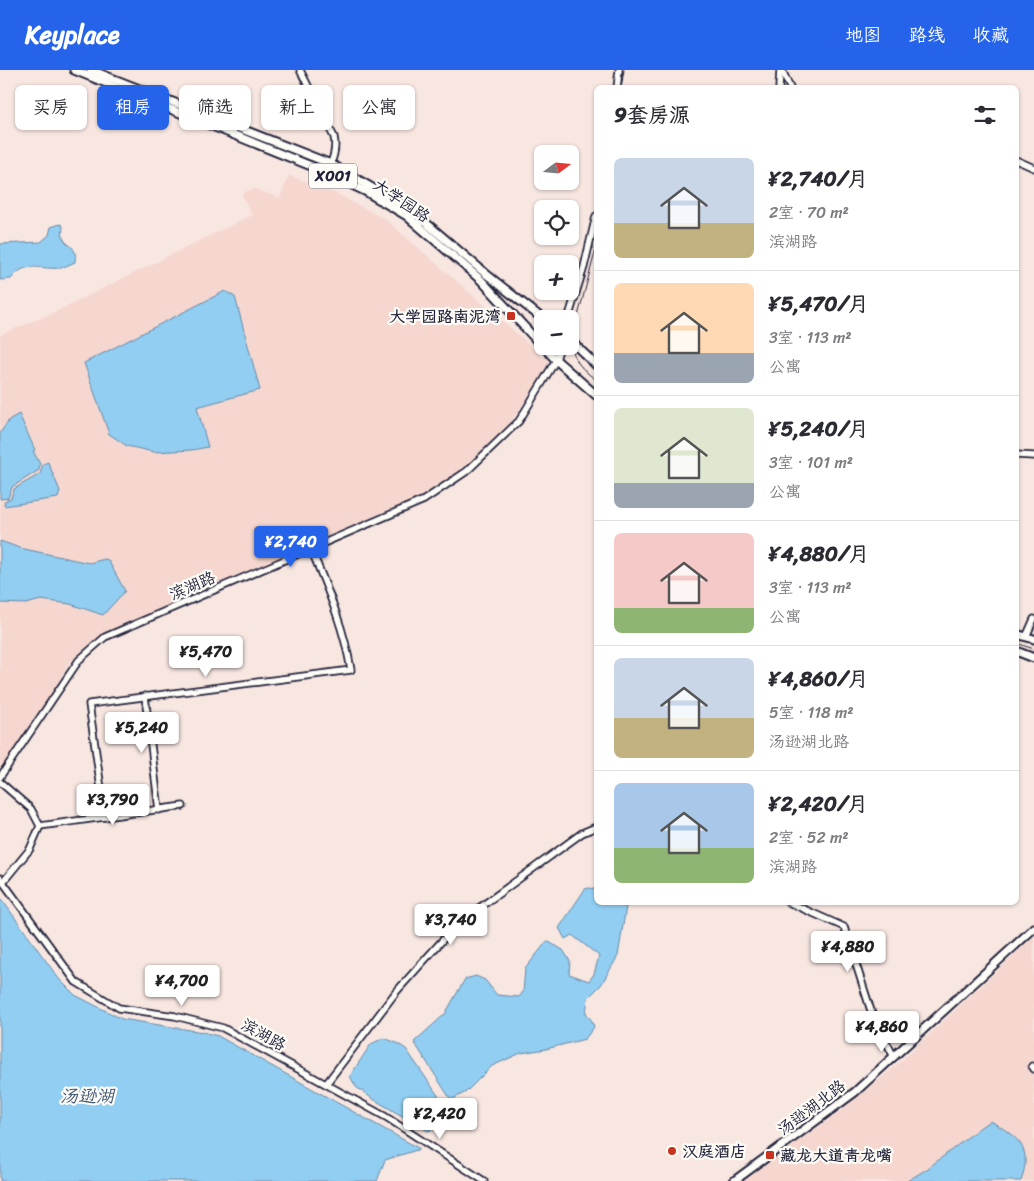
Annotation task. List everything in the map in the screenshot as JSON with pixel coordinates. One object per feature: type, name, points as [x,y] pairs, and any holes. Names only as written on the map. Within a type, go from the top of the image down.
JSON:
[{"type":"main road","name":"大学园路","points":[[74,70],[327,173],[365,191],[407,216],[482,280],[534,336]]},
{"type":"main road","name":"大学园路","points":[[91,70],[331,164],[412,211],[534,312]]},
{"type":"main road","points":[[579,349],[594,363]]},
{"type":"main road","name":"大学园路","points":[[551,355],[594,392]]},
{"type":"main road","points":[[1019,635],[1034,639]]},
{"type":"main road","points":[[1019,652],[1034,658]]},
{"type":"main road","name":"汤逊湖北路","points":[[734,1181],[855,1092],[1034,928]]},
{"type":"street","points":[[300,70],[334,137],[336,145],[327,173]]},
{"type":"street","points":[[616,85],[619,70]]},
{"type":"street","points":[[779,85],[781,70]]},
{"type":"street","points":[[781,70],[788,85]]},
{"type":"street","points":[[1019,161],[1034,168]]},
{"type":"street","points":[[571,310],[594,224]]},
{"type":"street","name":"滨湖路","points":[[0,777],[79,660],[105,637],[424,500],[467,471],[520,421],[557,355]]},
{"type":"street","points":[[1019,455],[1034,456]]},
{"type":"street","points":[[105,817],[89,704],[351,670],[347,648],[331,597],[311,549]]},
{"type":"street","points":[[1026,637],[1034,619]]},
{"type":"street","points":[[146,696],[159,810]]},
{"type":"street","points":[[0,782],[31,809],[40,826]]},
{"type":"street","points":[[40,826],[183,806]]},
{"type":"street","points":[[1,880],[30,849],[40,826]]},
{"type":"street","points":[[326,1084],[396,992],[457,924],[582,833],[594,828]]},
{"type":"street","name":"滨湖路","points":[[1,880],[76,982],[119,1008],[175,1016],[223,1028],[386,1117],[484,1181]]},
{"type":"street","points":[[795,905],[844,927],[872,1014],[894,1057]]},
{"type":"shaded area","points":[[289,175],[333,192],[386,220],[534,348],[534,355],[542,355],[551,363],[509,425],[469,464],[414,502],[93,641],[69,663],[52,694],[0,770],[0,335],[51,314],[252,215],[242,195],[247,191],[255,189],[280,198]]},
{"type":"shaded area","points":[[1034,936],[1034,1181],[1021,1181],[1026,1167],[982,1126],[928,1169],[907,1181],[743,1181],[841,1111],[898,1064]]},
{"type":"water","points":[[60,224],[63,226],[65,241],[74,249],[75,262],[60,268],[28,268],[16,273],[11,279],[0,280],[0,244],[41,242],[49,235],[51,227]]},
{"type":"water","points":[[225,291],[235,297],[260,390],[197,407],[208,447],[192,450],[154,452],[127,446],[109,434],[84,363]]},
{"type":"water","points":[[19,414],[40,464],[39,470],[12,487],[8,498],[0,499],[0,433],[10,419]]},
{"type":"water","points":[[48,462],[60,491],[58,498],[4,506],[5,501],[11,498],[14,489],[40,474],[43,464]]},
{"type":"water","points":[[0,541],[20,548],[89,563],[108,560],[125,591],[103,615],[70,604],[41,600],[26,604],[0,603]]},
{"type":"water","points":[[585,889],[594,889],[594,905],[625,905],[626,907],[618,956],[601,985],[588,998],[586,1013],[594,1027],[585,1039],[521,1053],[492,1066],[466,1092],[451,1100],[414,1042],[445,1014],[465,979],[476,976],[485,980],[497,995],[519,997],[523,992],[525,969],[547,941],[563,950],[570,961],[569,974],[589,981],[594,974],[599,956],[572,935],[565,939],[559,928]]},
{"type":"water","name":"汤逊湖","points":[[0,897],[59,979],[75,995],[122,1019],[218,1036],[420,1149],[385,1160],[377,1181],[0,1181]]},
{"type":"water","points":[[384,1038],[406,1049],[448,1110],[444,1121],[435,1128],[428,1131],[356,1087],[350,1076],[371,1044]]},
{"type":"water","points":[[991,1121],[1016,1138],[1021,1144],[1025,1159],[1021,1181],[907,1181],[927,1169]]},
{"type":"tram line","points":[[622,85],[624,70]]},
{"type":"tram line","points":[[594,256],[571,342],[574,355],[579,364],[594,378]]},
{"type":"tram line","points":[[1019,644],[1034,649]]},
{"type":"place","name":"大学园路南泥湾","points":[[511,316]]},
{"type":"place","name":"汉庭酒店","points":[[672,1151]]},
{"type":"place","name":"藏龙大道青龙嘴","points":[[770,1155]]}]
